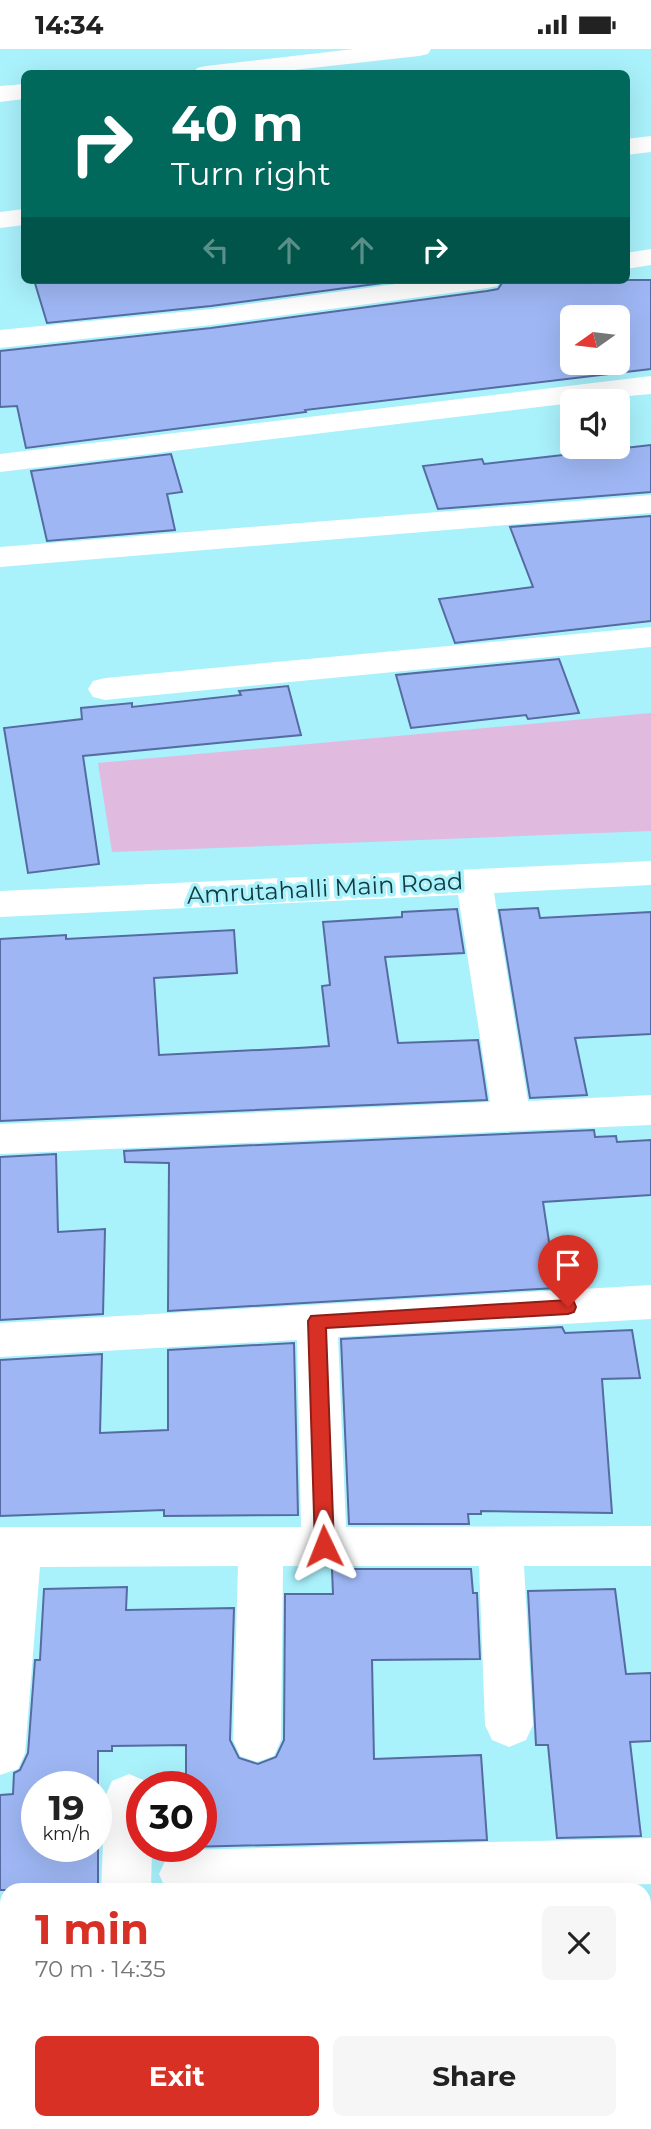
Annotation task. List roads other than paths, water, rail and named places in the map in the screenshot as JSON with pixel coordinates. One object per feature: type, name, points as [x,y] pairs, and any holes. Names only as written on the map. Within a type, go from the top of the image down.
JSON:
[{"type":"street","points":[[233,70],[419,49]]},
{"type":"street","points":[[0,94],[21,92]]},
{"type":"street","points":[[630,147],[651,144]]},
{"type":"street","points":[[0,220],[21,218]]},
{"type":"street","points":[[630,260],[651,257]]},
{"type":"street","points":[[0,339],[211,317],[456,284]]},
{"type":"street","points":[[1,463],[651,385]]},
{"type":"street","points":[[0,557],[651,504]]},
{"type":"street","points":[[105,689],[651,637]]},
{"type":"street","name":"Amrutahalli Main Road","points":[[0,904],[651,873]]},
{"type":"street","points":[[474,880],[511,1117]]},
{"type":"street","points":[[0,1139],[651,1110]]},
{"type":"street","points":[[0,1340],[651,1302]]},
{"type":"street","points":[[317,1321],[324,1546]]},
{"type":"street","points":[[257,1740],[261,1546]]},
{"type":"street","points":[[501,1546],[509,1725]]},
{"type":"street","points":[[1,1753],[10,1547],[651,1546]]},
{"type":"street","points":[[184,1874],[651,1861]]},
{"type":"street","points":[[126,1883],[127,1862]]}]
